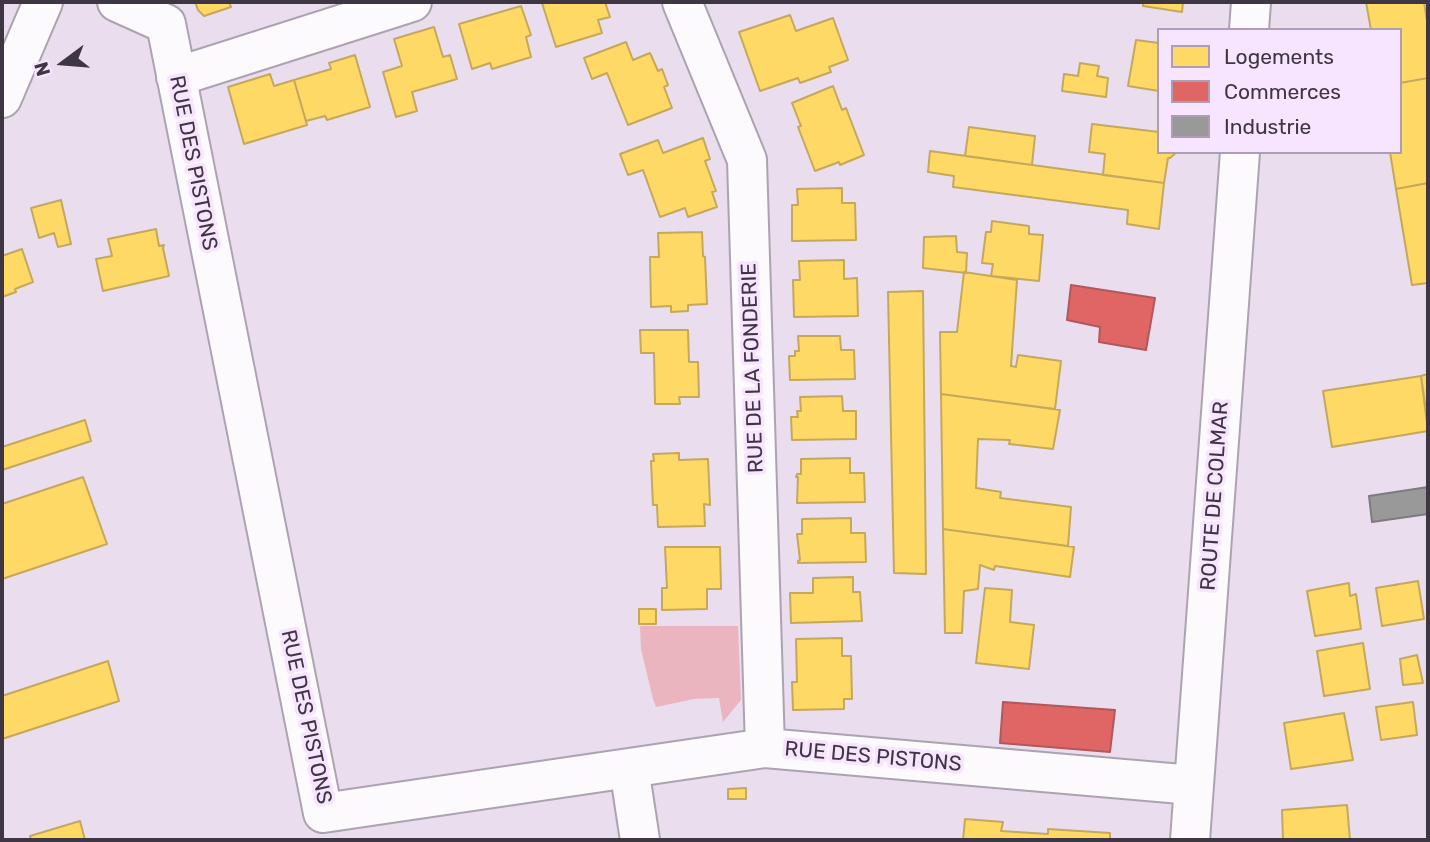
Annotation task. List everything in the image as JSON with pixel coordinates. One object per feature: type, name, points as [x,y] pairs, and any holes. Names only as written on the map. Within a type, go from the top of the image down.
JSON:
[{"type":"street","points":[[2,98],[43,2]]},
{"type":"street","name":"RUE DES PISTONS","points":[[117,2],[166,24],[326,826],[629,768],[765,748],[1193,785]]},
{"type":"street","points":[[176,76],[412,2]]},
{"type":"street","name":"RUE DE LA FONDERIE","points":[[682,2],[747,160],[765,748]]},
{"type":"street","points":[[1249,28],[1251,2]]},
{"type":"street","name":"ROUTE DE COLMAR","points":[[1190,840],[1240,154]]},
{"type":"street","points":[[629,768],[640,840]]},
{"type":"shaded area","points":[[640,626],[738,626],[741,700],[723,722],[719,698],[694,699],[656,707],[641,649]]},
{"type":"building: Logements","points":[[195,2],[229,2],[231,7],[204,16]]},
{"type":"building: Logements","points":[[605,2],[610,17],[598,20],[602,33],[556,47],[542,3]]},
{"type":"building: Logements","points":[[1143,2],[1183,2],[1182,12],[1143,6]]},
{"type":"building: Logements","points":[[1366,2],[1424,2],[1428,27],[1428,78],[1402,83],[1402,28],[1371,28]]},
{"type":"building: Logements","points":[[521,6],[531,35],[526,37],[531,57],[492,69],[490,63],[472,69],[459,24]]},
{"type":"building: Logements","points":[[790,15],[796,31],[833,18],[848,60],[829,67],[831,72],[800,83],[798,78],[760,91],[739,32]]},
{"type":"building: Logements","points":[[434,27],[443,57],[450,55],[457,79],[412,92],[417,111],[396,117],[383,72],[402,66],[394,39]]},
{"type":"building: Logements","points":[[1136,40],[1157,43],[1157,91],[1128,86]]},
{"type":"building: Logements","points":[[626,42],[633,60],[650,53],[658,71],[662,69],[668,85],[664,87],[672,108],[628,125],[607,73],[592,79],[584,58]]},
{"type":"building: Logements","points":[[355,55],[370,107],[327,120],[325,116],[306,121],[294,80],[331,69],[329,63]]},
{"type":"building: Logements","points":[[1080,63],[1099,66],[1097,76],[1108,78],[1106,97],[1062,91],[1064,74],[1078,76]]},
{"type":"building: Logements","points":[[270,74],[274,86],[294,80],[307,125],[244,144],[228,87]]},
{"type":"building: Logements","points":[[1428,78],[1428,183],[1396,189],[1390,154],[1402,154],[1402,83]]},
{"type":"building: Logements","points":[[833,86],[842,110],[846,108],[864,155],[815,171],[792,103]]},
{"type":"building: Logements","points":[[1092,124],[1157,132],[1157,154],[1175,154],[1168,158],[1164,183],[1103,175],[1105,154],[1089,152]]},
{"type":"building: Logements","points":[[969,127],[1035,136],[1032,165],[965,156]]},
{"type":"building: Logements","points":[[703,138],[710,159],[705,161],[716,191],[712,192],[717,207],[688,217],[685,208],[660,217],[643,170],[628,175],[620,154],[658,140],[663,153]]},
{"type":"building: Logements","points":[[930,151],[1164,183],[1159,229],[1127,224],[1128,210],[953,187],[954,176],[928,172]]},
{"type":"building: Logements","points":[[1428,183],[1428,283],[1412,285],[1396,189]]},
{"type":"building: Logements","points":[[842,188],[842,203],[855,203],[856,240],[792,241],[792,205],[798,205],[797,189]]},
{"type":"building: Logements","points":[[61,200],[71,244],[58,247],[54,233],[39,238],[31,208]]},
{"type":"building: Logements","points":[[992,221],[1029,226],[1029,234],[1043,235],[1039,281],[991,276],[993,264],[982,263],[986,232],[991,232]]},
{"type":"building: Logements","points":[[156,229],[159,246],[164,245],[169,276],[103,291],[96,259],[112,256],[108,239]]},
{"type":"building: Logements","points":[[702,232],[707,304],[688,305],[688,311],[671,312],[671,306],[651,307],[650,257],[659,257],[658,233]]},
{"type":"building: Logements","points":[[956,236],[957,252],[967,253],[966,273],[923,268],[924,237]]},
{"type":"building: Logements","points":[[22,249],[33,282],[2,297],[2,256]]},
{"type":"building: Logements","points":[[844,260],[844,279],[857,278],[858,316],[794,317],[793,280],[800,280],[799,261]]},
{"type":"building: Logements","points":[[964,272],[1017,280],[1011,366],[1016,367],[1018,355],[1061,361],[1055,409],[941,394],[940,332],[957,332]]},
{"type":"building: Logements","points":[[923,291],[926,574],[894,573],[888,292]]},
{"type":"building: Logements","points":[[640,330],[688,330],[689,362],[698,362],[699,397],[679,397],[680,404],[655,404],[654,353],[641,353]]},
{"type":"building: Logements","points":[[798,336],[840,336],[841,350],[854,350],[855,379],[790,380],[789,356],[795,356],[795,351],[799,351]]},
{"type":"building: Logements","points":[[1428,374],[1428,424],[1421,376]]},
{"type":"building: Logements","points":[[1421,376],[1428,431],[1332,447],[1323,391]]},
{"type":"building: Logements","points":[[941,394],[1060,410],[1053,449],[1009,444],[1010,440],[978,439],[976,488],[1001,492],[1000,498],[1071,507],[1068,546],[943,529]]},
{"type":"building: Logements","points":[[842,396],[843,411],[856,411],[856,439],[792,440],[791,417],[798,417],[797,411],[801,411],[800,397]]},
{"type":"building: Logements","points":[[85,420],[91,441],[2,470],[2,447]]},
{"type":"building: Logements","points":[[679,453],[679,460],[708,459],[710,505],[704,504],[705,526],[658,527],[657,505],[653,505],[651,461],[654,461],[653,454]]},
{"type":"building: Logements","points":[[850,458],[850,473],[864,473],[865,502],[797,503],[796,477],[801,474],[801,459]]},
{"type":"building: Logements","points":[[83,477],[107,544],[2,579],[2,504]]},
{"type":"building: Logements","points":[[851,518],[851,533],[865,533],[866,562],[798,563],[800,560],[797,534],[802,534],[802,519]]},
{"type":"building: Logements","points":[[943,529],[1074,547],[1070,577],[995,566],[994,570],[980,565],[978,589],[964,591],[962,633],[945,633]]},
{"type":"building: Logements","points":[[665,547],[720,547],[721,589],[707,589],[707,609],[662,610],[662,588],[667,588]]},
{"type":"building: Logements","points":[[853,577],[853,592],[860,592],[862,621],[791,623],[790,593],[813,593],[813,578]]},
{"type":"building: Logements","points":[[1418,581],[1424,619],[1382,626],[1376,588]]},
{"type":"building: Logements","points":[[1349,583],[1350,596],[1356,594],[1361,629],[1315,636],[1307,591]]},
{"type":"building: Logements","points":[[985,588],[1012,590],[1010,622],[1034,625],[1029,669],[976,663]]},
{"type":"building: Logements","points":[[639,609],[656,609],[656,624],[639,624]]},
{"type":"building: Logements","points":[[842,638],[842,656],[851,656],[852,699],[844,699],[844,709],[793,710],[792,682],[797,682],[796,639]]},
{"type":"building: Logements","points":[[1363,643],[1370,689],[1324,696],[1317,651]]},
{"type":"building: Logements","points":[[1417,655],[1423,683],[1403,685],[1400,659]]},
{"type":"building: Logements","points":[[108,661],[119,701],[2,739],[2,696]]},
{"type":"building: Logements","points":[[1413,702],[1417,735],[1381,740],[1376,707]]},
{"type":"building: Logements","points":[[1344,713],[1353,760],[1291,769],[1284,723]]},
{"type":"building: Logements","points":[[746,788],[746,799],[728,799],[728,789]]},
{"type":"building: Logements","points":[[1347,805],[1350,840],[1283,840],[1282,810]]},
{"type":"building: Logements","points":[[965,819],[1003,822],[1001,831],[1048,834],[1048,829],[1110,833],[1110,840],[963,840]]},
{"type":"building: Logements","points":[[80,821],[85,840],[31,840],[30,836]]},
{"type":"building: Commerces","points":[[1071,285],[1155,298],[1146,350],[1099,342],[1100,327],[1067,320]]},
{"type":"building: Commerces","points":[[1003,702],[1115,710],[1110,752],[1000,743]]},
{"type":"building: Industrie","points":[[1428,487],[1428,514],[1372,522],[1369,496]]}]
